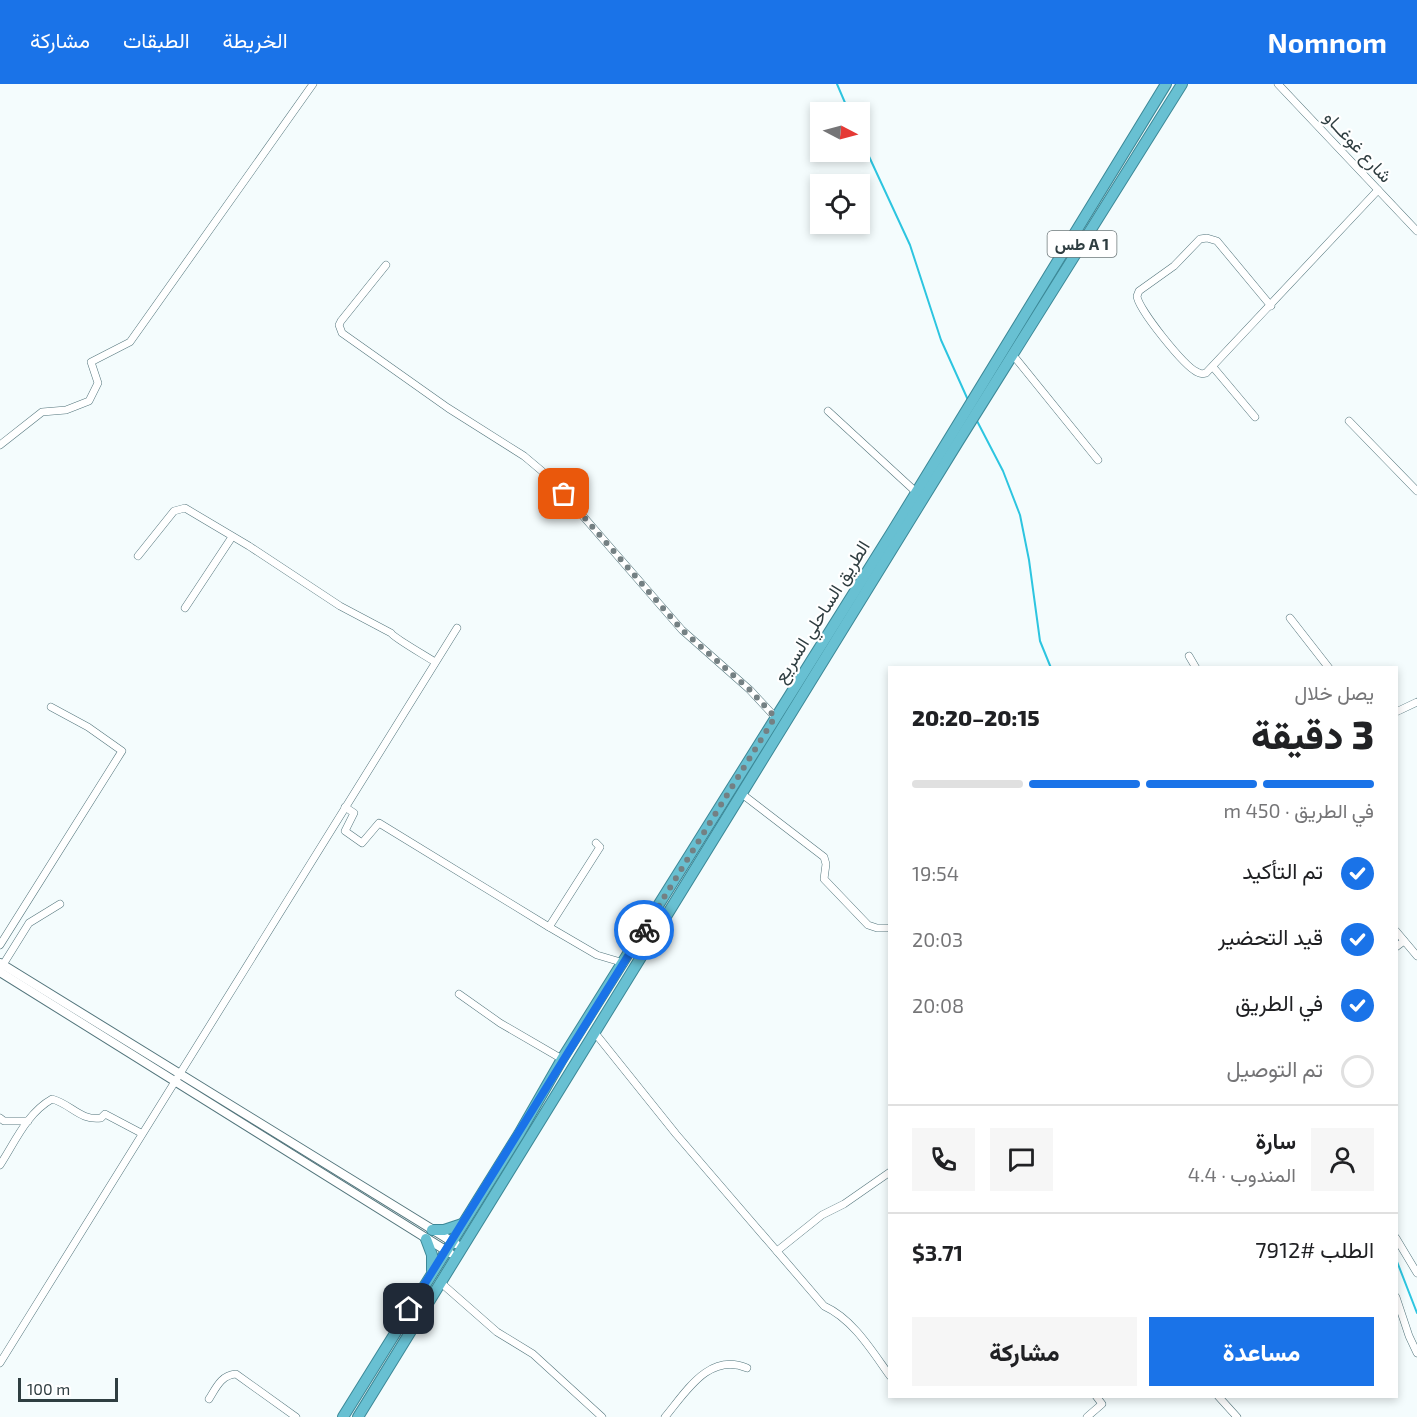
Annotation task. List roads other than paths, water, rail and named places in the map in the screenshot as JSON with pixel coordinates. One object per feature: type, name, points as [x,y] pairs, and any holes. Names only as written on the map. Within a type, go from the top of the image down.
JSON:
[{"type":"highway","name":"طس A 1","points":[[979,401],[1166,84]]},
{"type":"highway","name":"طس A 1","points":[[979,401],[1013,355],[1182,84]]},
{"type":"highway","points":[[954,439],[979,401]]},
{"type":"highway","name":"الطريق الساحلي السريع","points":[[343,1417],[775,717],[916,492],[954,439]]},
{"type":"highway","name":"الطريق الساحلي السريع","points":[[358,1417],[742,794],[954,439]]},
{"type":"highway","points":[[431,1273],[432,1255],[429,1234],[451,1229],[462,1223]]},
{"type":"street","points":[[0,445],[42,412],[66,410],[88,401],[98,383],[91,362],[130,342],[313,84]]},
{"type":"street","name":"شارع غوغــاو","points":[[1278,84],[1417,231]]},
{"type":"street","points":[[1271,306],[1217,241],[1207,238],[1196,242],[1174,266],[1139,291],[1137,296],[1138,302],[1184,360],[1201,374],[1206,373],[1271,306],[1378,190]]},
{"type":"street","points":[[386,265],[341,321],[339,325],[342,333],[448,408],[524,456],[549,477],[682,630],[750,690],[775,717]]},
{"type":"street","points":[[1013,355],[1098,460]]},
{"type":"street","points":[[1213,367],[1255,417]]},
{"type":"street","points":[[828,411],[916,492]]},
{"type":"street","points":[[1349,421],[1417,490]]},
{"type":"street","points":[[138,556],[178,508],[188,509],[340,606],[391,633],[394,638],[402,639],[435,662]]},
{"type":"street","points":[[185,608],[232,537]]},
{"type":"street","points":[[1290,618],[1327,666]]},
{"type":"street","points":[[0,1363],[457,628]]},
{"type":"street","points":[[1189,656],[1195,666]]},
{"type":"street","points":[[1398,711],[1417,702]]},
{"type":"street","points":[[0,945],[122,751],[88,727],[51,707]]},
{"type":"street","points":[[742,794],[824,857],[826,864],[824,879],[868,925],[887,928]]},
{"type":"street","points":[[345,807],[354,813],[345,831],[362,843],[379,823],[597,956],[624,963]]},
{"type":"street","points":[[549,927],[600,847],[596,843]]},
{"type":"street","points":[[60,904],[29,923],[1,968],[105,1032],[238,1109],[368,1196],[459,1252]]},
{"type":"street","points":[[1398,934],[1417,956]]},
{"type":"street","points":[[1398,946],[1404,941]]},
{"type":"street","points":[[459,994],[500,1023],[562,1059]]},
{"type":"street","points":[[105,1032],[176,1083],[368,1196]]},
{"type":"street","points":[[595,1032],[676,1134],[824,1306],[834,1310],[849,1324],[888,1373]]},
{"type":"street","points":[[0,1165],[28,1121],[52,1099],[60,1101],[85,1118],[101,1118],[105,1114],[141,1133]]},
{"type":"street","points":[[233,1118],[238,1109]]},
{"type":"street","points":[[0,1118],[4,1121],[28,1121]]},
{"type":"street","points":[[777,1251],[822,1215],[844,1204],[888,1173]]},
{"type":"street","points":[[1398,1241],[1417,1273]]},
{"type":"street","points":[[440,1282],[497,1332],[533,1354],[602,1417]]},
{"type":"street","points":[[1398,1303],[1417,1353]]},
{"type":"street","points":[[665,1417],[703,1374],[714,1366],[735,1363],[747,1368]]},
{"type":"street","points":[[209,1399],[222,1380],[229,1375],[236,1374],[296,1417]]},
{"type":"street","points":[[1087,1417],[1102,1404],[1098,1398]]},
{"type":"street","points":[[1220,1398],[1237,1417]]},
{"type":"waterway","points":[[837,84],[845,102]]},
{"type":"waterway","points":[[870,159],[910,245],[941,340],[968,400]]},
{"type":"waterway","points":[[976,419],[1003,471],[1020,515],[1029,560],[1040,641],[1050,666]]},
{"type":"waterway","points":[[1398,1264],[1417,1313]]}]
